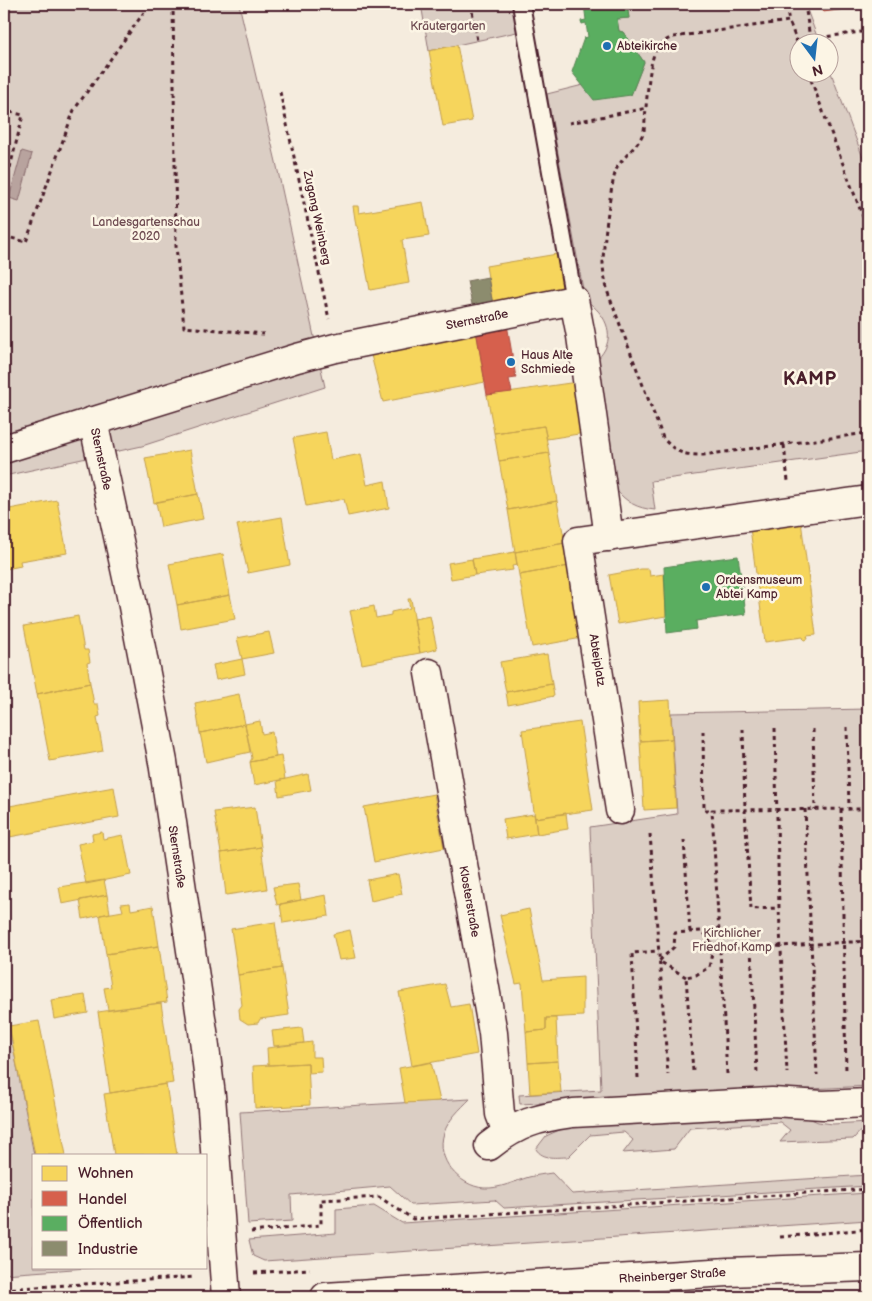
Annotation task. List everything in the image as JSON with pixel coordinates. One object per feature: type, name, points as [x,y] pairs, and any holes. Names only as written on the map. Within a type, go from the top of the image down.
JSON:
[{"type":"street","name":"Sternstraße","points":[[4,449],[297,358],[335,348],[574,300]]},
{"type":"street","points":[[574,300],[581,336],[609,537]]},
{"type":"street","name":"Sternstraße","points":[[93,421],[131,596],[163,762],[211,1096],[226,1297]]},
{"type":"street","name":"Abteiplatz","points":[[620,810],[578,541],[868,500]]},
{"type":"street","name":"Klosterstraße","points":[[429,672],[492,1024],[500,1114],[498,1139],[524,1123],[540,1118],[573,1113],[772,1102],[823,1105],[868,1103]]},
{"type":"street","name":"Rheinberger Straße","points":[[325,1297],[728,1272],[868,1267]]},
{"type":"lane","points":[[521,4],[574,300]]},
{"type":"path","points":[[4,236],[26,242],[74,110],[150,4]]},
{"type":"path","points":[[173,4],[176,246],[184,327],[286,336],[292,340],[297,358]]},
{"type":"path","points":[[439,4],[448,4]]},
{"type":"path","points":[[471,4],[477,40]]},
{"type":"path","points":[[805,4],[809,32]]},
{"type":"path","points":[[786,7],[793,32]]},
{"type":"path","points":[[789,21],[673,37],[659,46],[654,54],[642,139],[617,169],[613,182],[603,261],[608,293],[663,438],[672,449],[687,455],[703,455],[868,433]]},
{"type":"path","points":[[840,35],[868,31]]},
{"type":"path","points":[[812,82],[868,230]]},
{"type":"path","name":"Zugang Weinberg","points":[[280,92],[335,348]]},
{"type":"path","points":[[544,128],[647,108]]},
{"type":"path","points":[[4,127],[10,112],[24,115],[4,192]]},
{"type":"path","points":[[847,727],[849,809]]},
{"type":"path","points":[[776,728],[780,908],[787,1076],[780,1077]]},
{"type":"path","points":[[743,729],[745,810],[751,909],[780,908]]},
{"type":"path","points":[[813,729],[815,810]]},
{"type":"path","points":[[702,731],[704,810],[868,809]]},
{"type":"path","points":[[805,809],[816,1076],[826,1075]]},
{"type":"path","points":[[840,809],[846,1073]]},
{"type":"path","points":[[712,810],[728,1081]]},
{"type":"path","points":[[650,834],[668,1075]]},
{"type":"path","points":[[684,840],[690,932]]},
{"type":"path","points":[[702,931],[711,940],[713,950],[709,967],[696,975],[686,977],[660,961],[674,947],[675,933],[702,931]]},
{"type":"path","points":[[713,950],[868,941]]},
{"type":"path","points":[[751,948],[757,1078]]},
{"type":"path","points":[[638,1078],[632,953],[659,951]]},
{"type":"path","points":[[686,977],[693,1072]]},
{"type":"path","points":[[836,1074],[854,1073]]},
{"type":"path","points":[[221,1235],[321,1225],[321,1200],[379,1197],[413,1218],[868,1189]]},
{"type":"green space","name":"Landesgartenschau 2020","points":[[4,4],[239,4],[325,387],[142,446],[4,476]]},
{"type":"green space","name":"Kräutergarten","points":[[421,4],[521,4],[526,30],[429,51]]},
{"type":"green space","points":[[627,4],[773,4],[774,9],[797,5],[806,7],[815,32],[790,32],[790,82],[835,82],[868,171],[868,451],[651,481],[655,510],[633,504],[615,489],[595,362],[601,356],[608,342],[607,327],[601,315],[585,300],[547,94],[583,85],[631,95],[644,62],[623,32],[619,31],[617,19],[629,18]]},
{"type":"green space","name":"Kirchlicher Friedhof Kamp","points":[[868,709],[868,1086],[520,1104],[519,1095],[601,1090],[590,827],[677,814],[671,713]]},
{"type":"green space","points":[[4,999],[34,1154],[32,1154],[32,1268],[87,1268],[4,1274]]},
{"type":"green space","points":[[470,1099],[448,1124],[442,1143],[443,1152],[451,1170],[458,1177],[475,1186],[484,1188],[496,1187],[529,1177],[552,1173],[572,1194],[868,1175],[868,1186],[504,1208],[495,1200],[411,1205],[390,1186],[291,1195],[292,1221],[248,1224],[240,1112]]},
{"type":"green space","points":[[772,1113],[806,1117],[818,1122],[833,1124],[868,1123],[853,1139],[780,1142],[790,1130],[780,1122],[690,1128],[674,1149],[623,1153],[633,1140],[624,1132],[590,1135],[568,1157],[542,1155],[536,1149],[546,1136],[568,1126]]},
{"type":"green space","points":[[868,1193],[868,1220],[264,1261],[253,1256],[249,1240],[336,1233],[336,1209],[374,1206],[402,1223]]},
{"type":"green space","points":[[868,1293],[868,1297],[769,1297]]},
{"type":"shaded area","points":[[22,151],[32,154],[19,201],[9,198]]},
{"type":"building: Wohnen","points":[[457,45],[472,121],[443,126],[429,51]]},
{"type":"building: Wohnen","points":[[423,202],[429,236],[402,240],[409,283],[370,290],[353,206],[358,206],[359,213]]},
{"type":"building: Wohnen","points":[[557,254],[564,292],[493,305],[486,266]]},
{"type":"building: Wohnen","points":[[476,330],[485,382],[383,402],[371,355]]},
{"type":"building: Wohnen","points":[[577,382],[585,433],[547,439],[544,426],[494,433],[487,395]]},
{"type":"building: Wohnen","points":[[544,426],[549,453],[499,461],[494,433]]},
{"type":"building: Wohnen","points":[[326,432],[331,460],[361,454],[367,485],[385,481],[389,508],[348,516],[344,499],[306,506],[293,438]]},
{"type":"building: Wohnen","points":[[190,450],[198,494],[154,503],[145,458]]},
{"type":"building: Wohnen","points":[[549,453],[557,501],[508,510],[499,461]]},
{"type":"building: Wohnen","points":[[198,494],[203,519],[161,527],[156,502]]},
{"type":"building: Wohnen","points":[[57,500],[67,553],[20,561],[21,566],[6,569],[4,564],[4,510]]},
{"type":"building: Wohnen","points":[[557,501],[565,543],[515,552],[508,510]]},
{"type":"building: Wohnen","points":[[282,517],[290,565],[248,573],[237,525]]},
{"type":"building: Wohnen","points":[[801,521],[816,635],[807,636],[808,639],[804,640],[803,637],[765,642],[750,528]]},
{"type":"building: Wohnen","points":[[565,543],[569,566],[519,575],[515,552]]},
{"type":"building: Wohnen","points":[[515,552],[517,565],[512,566],[513,570],[475,575],[472,559]]},
{"type":"building: Wohnen","points":[[223,554],[230,595],[177,605],[169,564]]},
{"type":"building: Wohnen","points":[[472,559],[475,575],[451,579],[448,563]]},
{"type":"building: Wohnen","points":[[569,566],[582,638],[532,647],[519,575]]},
{"type":"building: Wohnen","points":[[649,569],[650,576],[664,574],[666,616],[618,624],[609,575]]},
{"type":"building: Wohnen","points":[[230,595],[235,619],[181,629],[177,605]]},
{"type":"building: Wohnen","points":[[408,599],[411,599],[420,653],[362,664],[350,611],[374,606],[376,618],[391,615],[391,612],[410,608]]},
{"type":"building: Wohnen","points":[[78,616],[84,650],[88,650],[90,662],[87,663],[90,683],[37,694],[24,626]]},
{"type":"building: Wohnen","points":[[430,616],[437,649],[420,653],[414,619]]},
{"type":"building: Wohnen","points":[[269,632],[274,653],[242,659],[237,638]]},
{"type":"building: Wohnen","points":[[547,654],[552,684],[506,692],[500,662]]},
{"type":"building: Wohnen","points":[[242,659],[245,674],[216,680],[213,665]]},
{"type":"building: Wohnen","points":[[90,683],[94,704],[98,704],[100,716],[97,717],[103,751],[50,761],[37,694]]},
{"type":"building: Wohnen","points":[[552,684],[554,696],[508,705],[506,692]]},
{"type":"building: Wohnen","points":[[239,694],[245,724],[200,733],[195,703]]},
{"type":"building: Wohnen","points":[[670,700],[672,739],[640,741],[638,702]]},
{"type":"building: Wohnen","points":[[260,721],[262,734],[272,732],[276,757],[250,762],[252,758],[245,724]]},
{"type":"building: Wohnen","points":[[580,722],[593,810],[535,818],[522,730]]},
{"type":"building: Wohnen","points":[[245,724],[250,752],[206,762],[200,733]]},
{"type":"building: Wohnen","points":[[672,739],[676,808],[644,810],[640,741]]},
{"type":"building: Wohnen","points":[[281,756],[285,779],[254,785],[250,762]]},
{"type":"building: Wohnen","points":[[308,774],[311,790],[279,796],[277,781]]},
{"type":"building: Wohnen","points":[[114,787],[119,817],[4,838],[4,807]]},
{"type":"building: Wohnen","points":[[434,794],[444,848],[374,862],[364,807]]},
{"type":"building: Wohnen","points":[[255,807],[261,847],[221,853],[214,812]]},
{"type":"building: Wohnen","points":[[566,813],[568,829],[537,834],[535,818]]},
{"type":"building: Wohnen","points":[[534,814],[537,834],[506,839],[503,819]]},
{"type":"building: Wohnen","points":[[102,832],[103,839],[123,835],[131,875],[86,884],[78,844],[93,841],[92,834]]},
{"type":"building: Wohnen","points":[[261,847],[267,889],[226,895],[221,853]]},
{"type":"building: Wohnen","points":[[398,874],[402,894],[371,901],[367,880]]},
{"type":"building: Wohnen","points":[[104,880],[107,895],[62,904],[59,887]]},
{"type":"building: Wohnen","points":[[298,884],[301,900],[277,905],[273,887]]},
{"type":"building: Wohnen","points":[[107,895],[110,913],[83,919],[80,900]]},
{"type":"building: Wohnen","points":[[326,895],[329,916],[283,923],[280,904]]},
{"type":"building: Wohnen","points":[[130,903],[131,910],[153,906],[159,946],[106,954],[100,915],[123,911],[121,904]]},
{"type":"building: Wohnen","points":[[529,909],[543,980],[583,977],[583,1016],[546,1018],[546,1030],[526,1032],[522,983],[516,984],[500,915]]},
{"type":"building: Wohnen","points":[[275,922],[282,968],[238,975],[231,929]]},
{"type":"building: Wohnen","points":[[350,930],[356,958],[339,960],[333,934]]},
{"type":"building: Wohnen","points":[[159,946],[167,1002],[108,1010],[104,988],[111,987],[106,954]]},
{"type":"building: Wohnen","points":[[282,968],[289,1015],[260,1019],[258,1023],[248,1024],[240,1019],[239,1009],[242,1005],[238,975]]},
{"type":"building: Wohnen","points":[[445,984],[451,1007],[469,1004],[477,1054],[412,1066],[399,992]]},
{"type":"building: Wohnen","points":[[85,995],[88,1013],[54,1019],[51,1000]]},
{"type":"building: Wohnen","points":[[161,1003],[173,1083],[110,1093],[98,1012]]},
{"type":"building: Wohnen","points":[[546,1018],[556,1018],[558,1061],[528,1063],[526,1032],[546,1030]]},
{"type":"building: Wohnen","points":[[39,1021],[66,1154],[35,1154],[9,1026]]},
{"type":"building: Wohnen","points":[[302,1028],[304,1043],[274,1046],[272,1031]]},
{"type":"building: Wohnen","points":[[312,1042],[312,1057],[321,1057],[322,1072],[308,1073],[308,1063],[268,1065],[267,1048]]},
{"type":"building: Wohnen","points":[[558,1061],[561,1092],[530,1094],[528,1063]]},
{"type":"building: Wohnen","points":[[431,1062],[440,1101],[405,1103],[399,1068]]},
{"type":"building: Wohnen","points":[[308,1063],[310,1105],[255,1108],[253,1066]]},
{"type":"building: Wohnen","points":[[166,1084],[177,1154],[114,1154],[104,1094]]},
{"type":"building: Handel","points":[[821,4],[868,4],[868,6],[823,12]]},
{"type":"building: Handel","points":[[507,324],[516,378],[509,379],[512,392],[487,395],[476,330]]},
{"type":"building: Öffentlich","name":"Abteikirche","points":[[584,4],[627,4],[629,18],[617,19],[619,31],[623,32],[644,62],[631,95],[594,100],[572,72],[584,38],[588,37],[586,23],[582,24],[581,21],[586,20]]},
{"type":"building: Öffentlich","points":[[773,4],[796,4],[797,5],[773,9]]},
{"type":"building: Öffentlich","points":[[738,556],[746,614],[696,621],[697,629],[667,633],[664,567]]},
{"type":"building: Industrie","points":[[488,277],[493,305],[473,309],[467,281]]},
{"type":"place","name":"Abteikirche","points":[[607,46]]},
{"type":"place","name":"Haus Alte Schmiede","points":[[511,362]]},
{"type":"place","name":"Ordensmuseum Abtei Kamp","points":[[706,587]]},
{"type":"district","name":"KAMP","points":[[810,379]]}]
